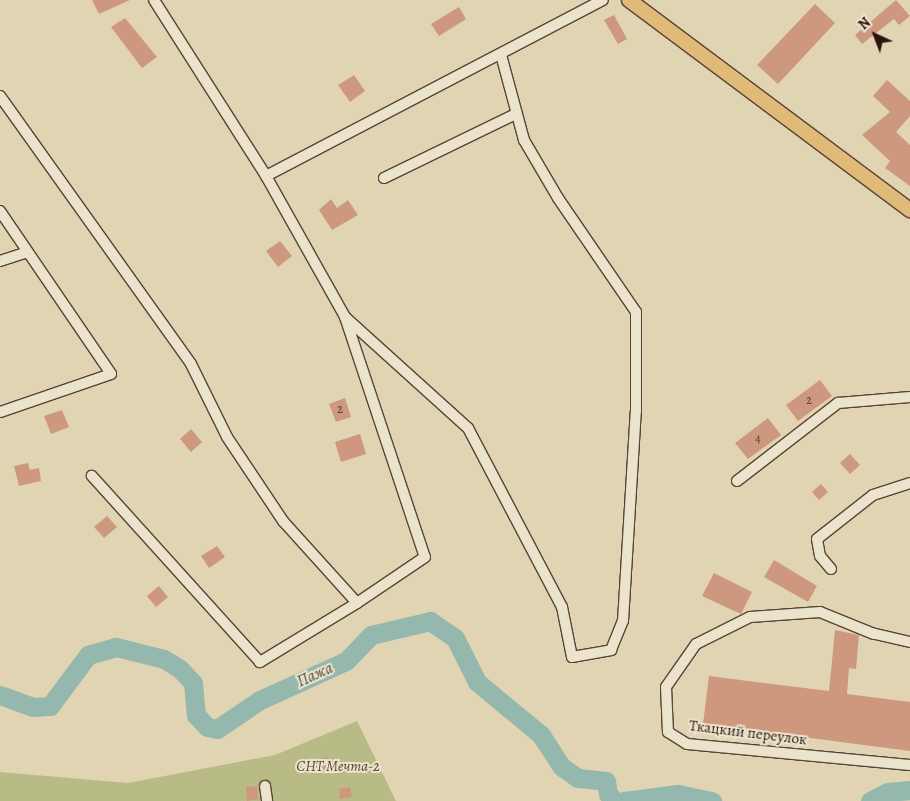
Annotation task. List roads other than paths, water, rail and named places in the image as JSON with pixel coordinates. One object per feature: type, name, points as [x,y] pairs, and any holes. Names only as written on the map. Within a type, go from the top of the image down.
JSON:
[{"type":"main road","points":[[629,0],[910,210]]},
{"type":"street","points":[[92,476],[260,662],[356,603],[425,557],[345,317],[266,176],[154,0]]},
{"type":"street","points":[[266,176],[603,0]]},
{"type":"street","points":[[345,317],[468,428],[562,607],[572,657],[611,650],[624,620],[636,412],[636,312],[558,198],[524,140],[501,54]]},
{"type":"street","points":[[0,96],[191,364],[227,437],[283,521],[356,603]]},
{"type":"street","points":[[384,178],[516,114]]},
{"type":"street","points":[[0,210],[111,374],[0,412]]},
{"type":"street","points":[[0,262],[28,252]]},
{"type":"street","points":[[737,482],[838,404],[910,397]]},
{"type":"street","points":[[831,569],[820,556],[816,539],[873,495],[910,483]]},
{"type":"street","name":"Ткацкий переулок","points":[[910,642],[874,634],[820,612],[750,617],[696,644],[666,687],[668,732],[686,744],[910,766]]},
{"type":"street","points":[[265,786],[267,801]]},
{"type":"waterway","name":"Пажа","points":[[0,695],[33,707],[50,706],[88,655],[116,647],[164,659],[180,669],[193,683],[196,715],[207,727],[217,729],[260,700],[346,661],[371,635],[430,621],[455,638],[477,682],[541,735],[562,767],[578,778],[606,781],[608,794],[615,801]]},
{"type":"waterway","name":"Пажа","points":[[870,801],[888,792],[910,790]]},
{"type":"waterway","name":"Пажа","points":[[624,801],[678,794],[712,801]]},
{"type":"park label","name":"СНТ Мечта-2","points":[[338,767]]}]
